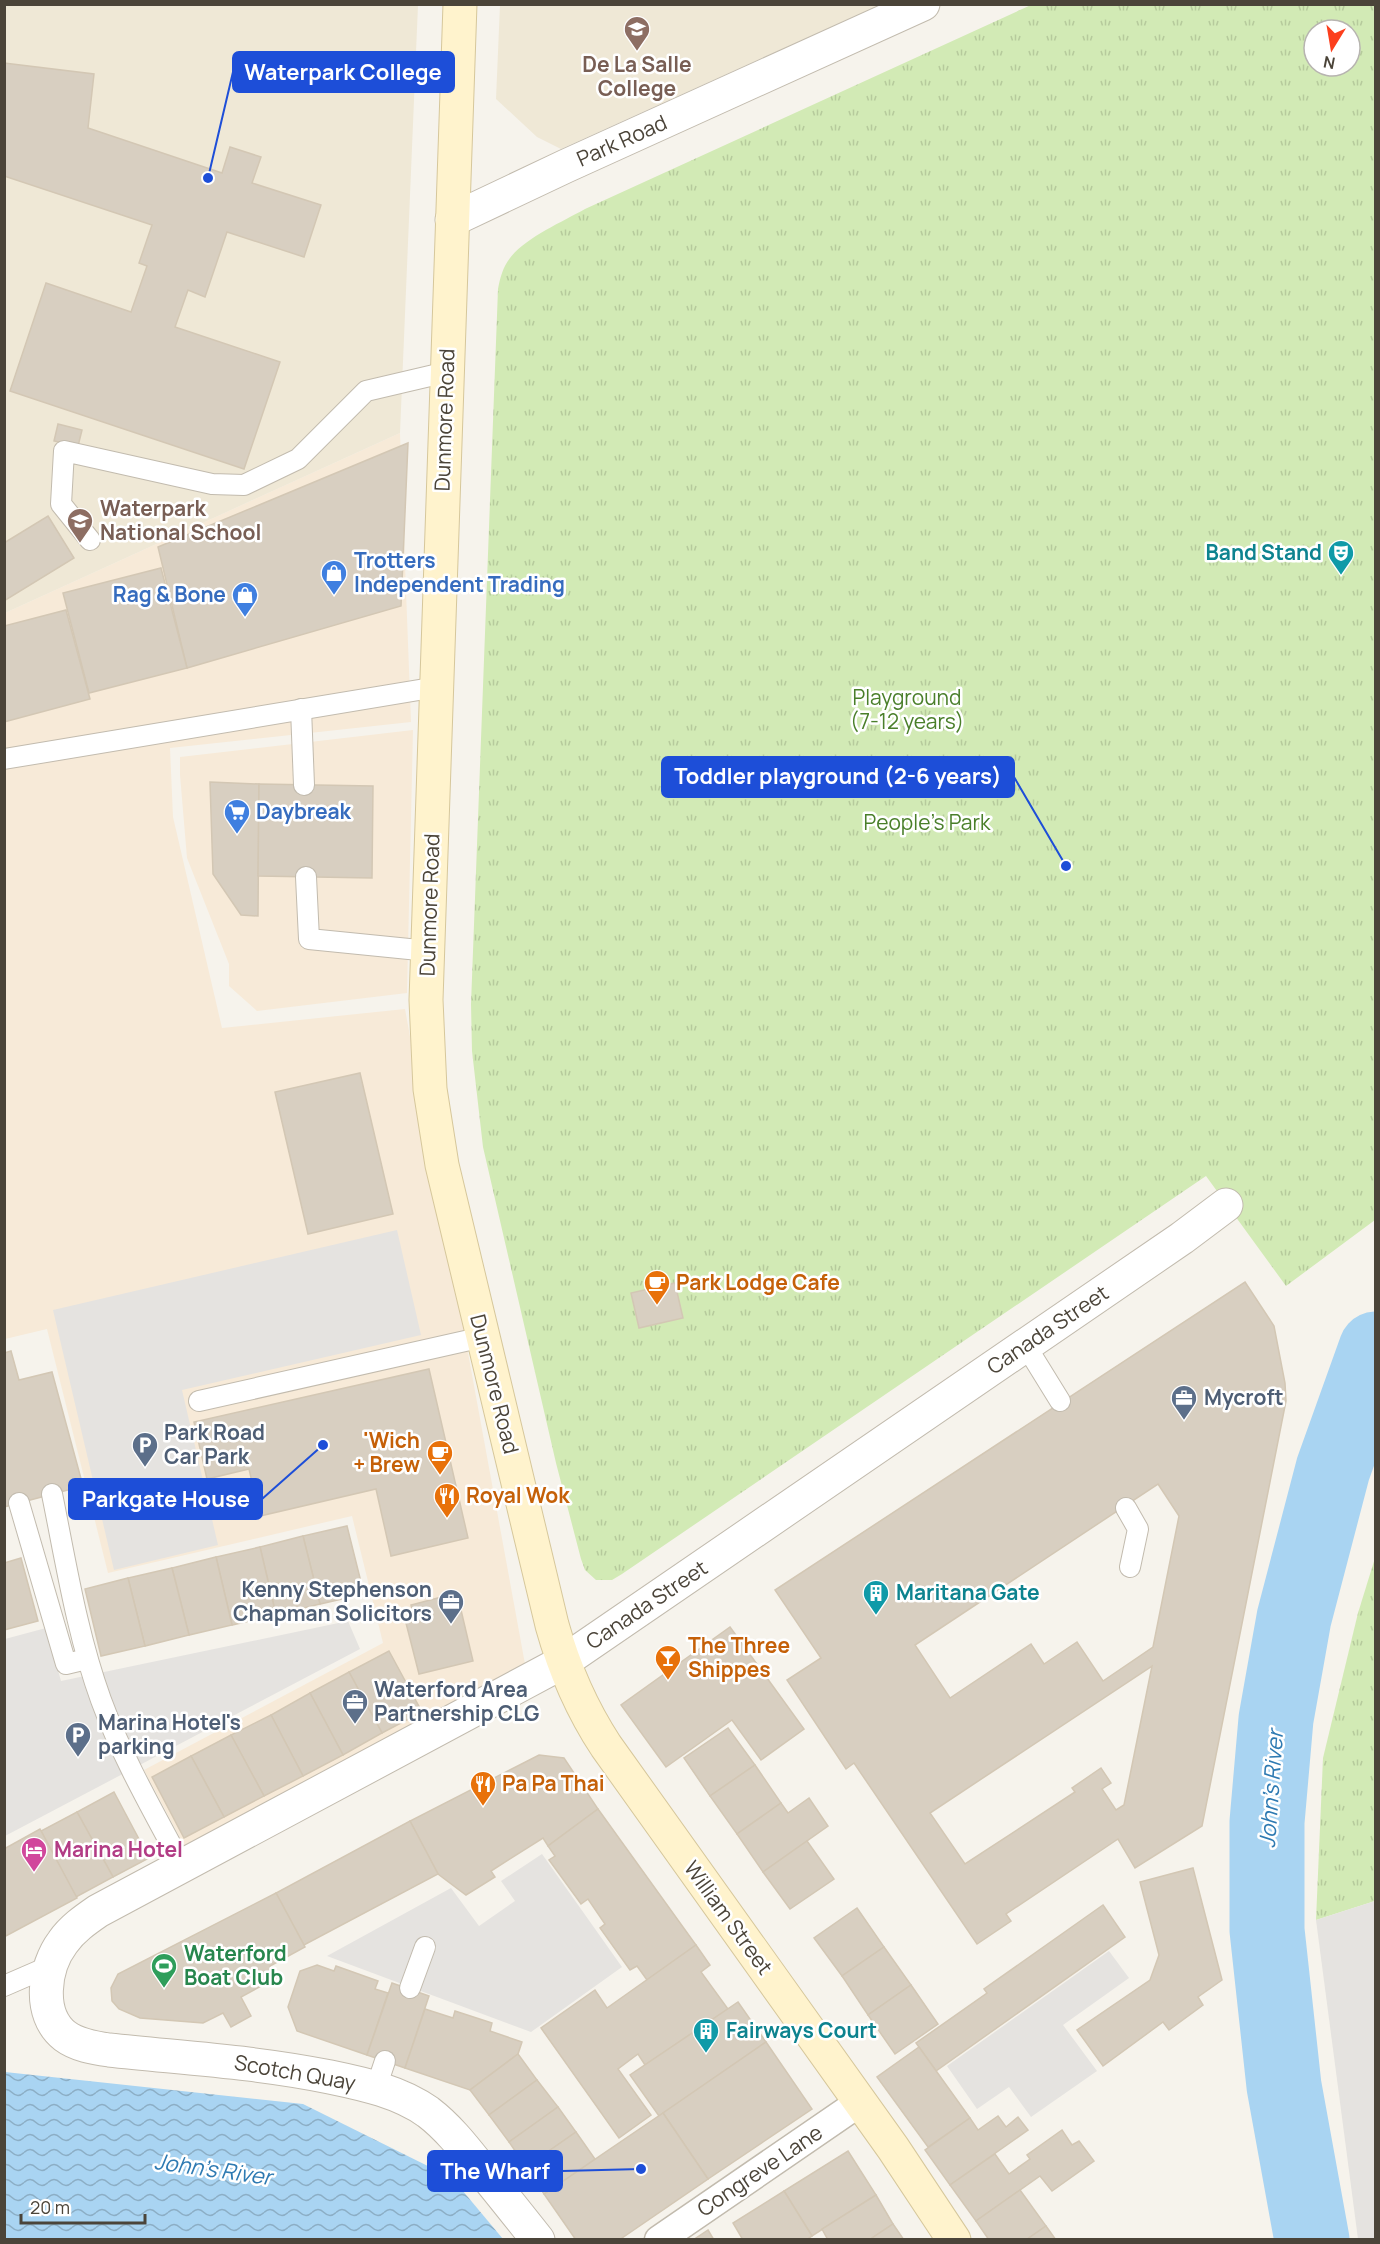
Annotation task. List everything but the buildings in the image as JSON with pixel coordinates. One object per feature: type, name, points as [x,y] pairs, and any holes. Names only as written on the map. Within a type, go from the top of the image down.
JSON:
[{"type":"main road","name":"Dunmore Road","points":[[460,4],[426,1027],[433,1114],[442,1165],[540,1578]]},
{"type":"main road","name":"William Street","points":[[540,1578],[563,1662],[583,1708],[606,1746],[860,2102],[954,2240]]},
{"type":"street","name":"Park Road","points":[[452,220],[923,4]]},
{"type":"street","name":"Canada Street","points":[[50,1966],[62,1942],[82,1922],[182,1865],[563,1662],[1026,1346],[1226,1205]]},
{"type":"street","name":"Scotch Quay","points":[[50,1966],[46,1997],[51,2018],[65,2036],[77,2042],[109,2050],[256,2064],[304,2072],[380,2075],[412,2103],[443,2125],[538,2240]]},
{"type":"street","name":"Congreve Lane","points":[[659,2240],[860,2102]]},
{"type":"lane","points":[[90,540],[61,504],[64,451],[212,484],[244,485],[298,459],[366,391],[447,372]]},
{"type":"lane","points":[[4,759],[436,687]]},
{"type":"lane","points":[[301,709],[304,785]]},
{"type":"lane","points":[[306,877],[309,939],[429,951]]},
{"type":"lane","points":[[199,1401],[483,1337]]},
{"type":"lane","points":[[1026,1346],[1060,1401]]},
{"type":"lane","points":[[52,1494],[87,1659],[116,1739],[182,1865]]},
{"type":"lane","points":[[19,1503],[66,1664],[87,1659]]},
{"type":"lane","points":[[1126,1508],[1138,1529],[1130,1568]]},
{"type":"lane","points":[[410,1988],[424,1947]]},
{"type":"lane","points":[[4,1986],[50,1966]]},
{"type":"shaded area","name":"De La Salle College","points":[[500,4],[880,5],[561,149],[537,137],[496,99]]},
{"type":"shaded area","points":[[4,5],[418,5],[400,433],[5,613]]},
{"type":"shaded area","points":[[400,433],[411,722],[170,748],[173,817],[222,1028],[405,1009],[525,1664],[185,1847],[144,1770],[383,1643],[352,1516],[108,1573],[47,1329],[5,1339],[5,613]]},
{"type":"shaded area","points":[[413,730],[407,993],[257,1011],[229,986],[229,964],[187,858],[180,757]]},
{"type":"shaded area","name":"Park Road Car Park","points":[[397,1230],[421,1335],[182,1390],[218,1545],[114,1570],[53,1310]]},
{"type":"shaded area","name":"Marina Hotel's parking","points":[[348,1621],[360,1649],[5,1836],[5,1639],[46,1628],[61,1681]]},
{"type":"shaded area","points":[[542,1854],[622,1967],[531,2032],[327,1956],[451,1888],[479,1926],[515,1901],[501,1881]]},
{"type":"shaded area","points":[[1375,1901],[1375,2239],[1358,2239],[1316,1920]]},
{"type":"shaded area","points":[[1109,1951],[1129,1978],[1063,2025],[1097,2071],[1031,2117],[1009,2087],[977,2109],[947,2066]]},
{"type":"green space","name":"People's Park","points":[[1031,5],[1375,5],[1375,1220],[1286,1286],[1206,1176],[612,1580],[596,1580],[585,1570],[581,1559],[556,1463],[483,1147],[472,1051],[471,1004],[498,289],[505,265],[510,258],[544,231],[585,209]]},
{"type":"green space","points":[[1375,1558],[1375,1901],[1316,1920],[1323,1758],[1358,1613]]},
{"type":"water","points":[[5,2072],[303,2104],[452,2178],[503,2239],[5,2239]]},
{"type":"waterway","name":"John's River","points":[[1312,2240],[1284,2086],[1267,1930],[1267,1822],[1276,1719],[1294,1618],[1333,1469],[1376,1349]]},
{"type":"place","name":"De La Salle College","points":[[637,52]]},
{"type":"place","name":"Waterpark College","points":[[208,178]]},
{"type":"place","name":"Waterpark National School","points":[[80,544]]},
{"type":"place","name":"Band Stand","points":[[1341,576]]},
{"type":"place","name":"Trotters Independent Trading","points":[[334,596]]},
{"type":"place","name":"Rag & Bone","points":[[245,618]]},
{"type":"place","name":"Daybreak","points":[[237,835]]},
{"type":"place","name":"Toddler playground (2-6 years)","points":[[1066,866]]},
{"type":"place","name":"Park Lodge Cafe","points":[[657,1306]]},
{"type":"place","name":"Mycroft","points":[[1184,1421]]},
{"type":"place","name":"Parkgate House","points":[[323,1445]]},
{"type":"place","name":"Park Road Car Park","points":[[145,1468]]},
{"type":"place","name":"'Wich + Brew","points":[[440,1476]]},
{"type":"place","name":"Royal Wok","points":[[447,1519]]},
{"type":"place","name":"Maritana Gate","points":[[876,1616]]},
{"type":"place","name":"Kenny Stephenson Chapman Solicitors","points":[[451,1625]]},
{"type":"place","name":"The Three Shippes","points":[[668,1681]]},
{"type":"place","name":"Waterford Area Partnership CLG","points":[[355,1725]]},
{"type":"place","name":"Marina Hotel's parking","points":[[78,1758]]},
{"type":"place","name":"Pa Pa Thai","points":[[483,1807]]},
{"type":"place","name":"Marina Hotel","points":[[34,1873]]},
{"type":"place","name":"Waterford Boat Club","points":[[164,1989]]},
{"type":"place","name":"Fairways Court","points":[[706,2054]]},
{"type":"place","name":"The Wharf","points":[[641,2169]]},
{"type":"park label","name":"Playground (7-12 years)","points":[[907,710]]}]
